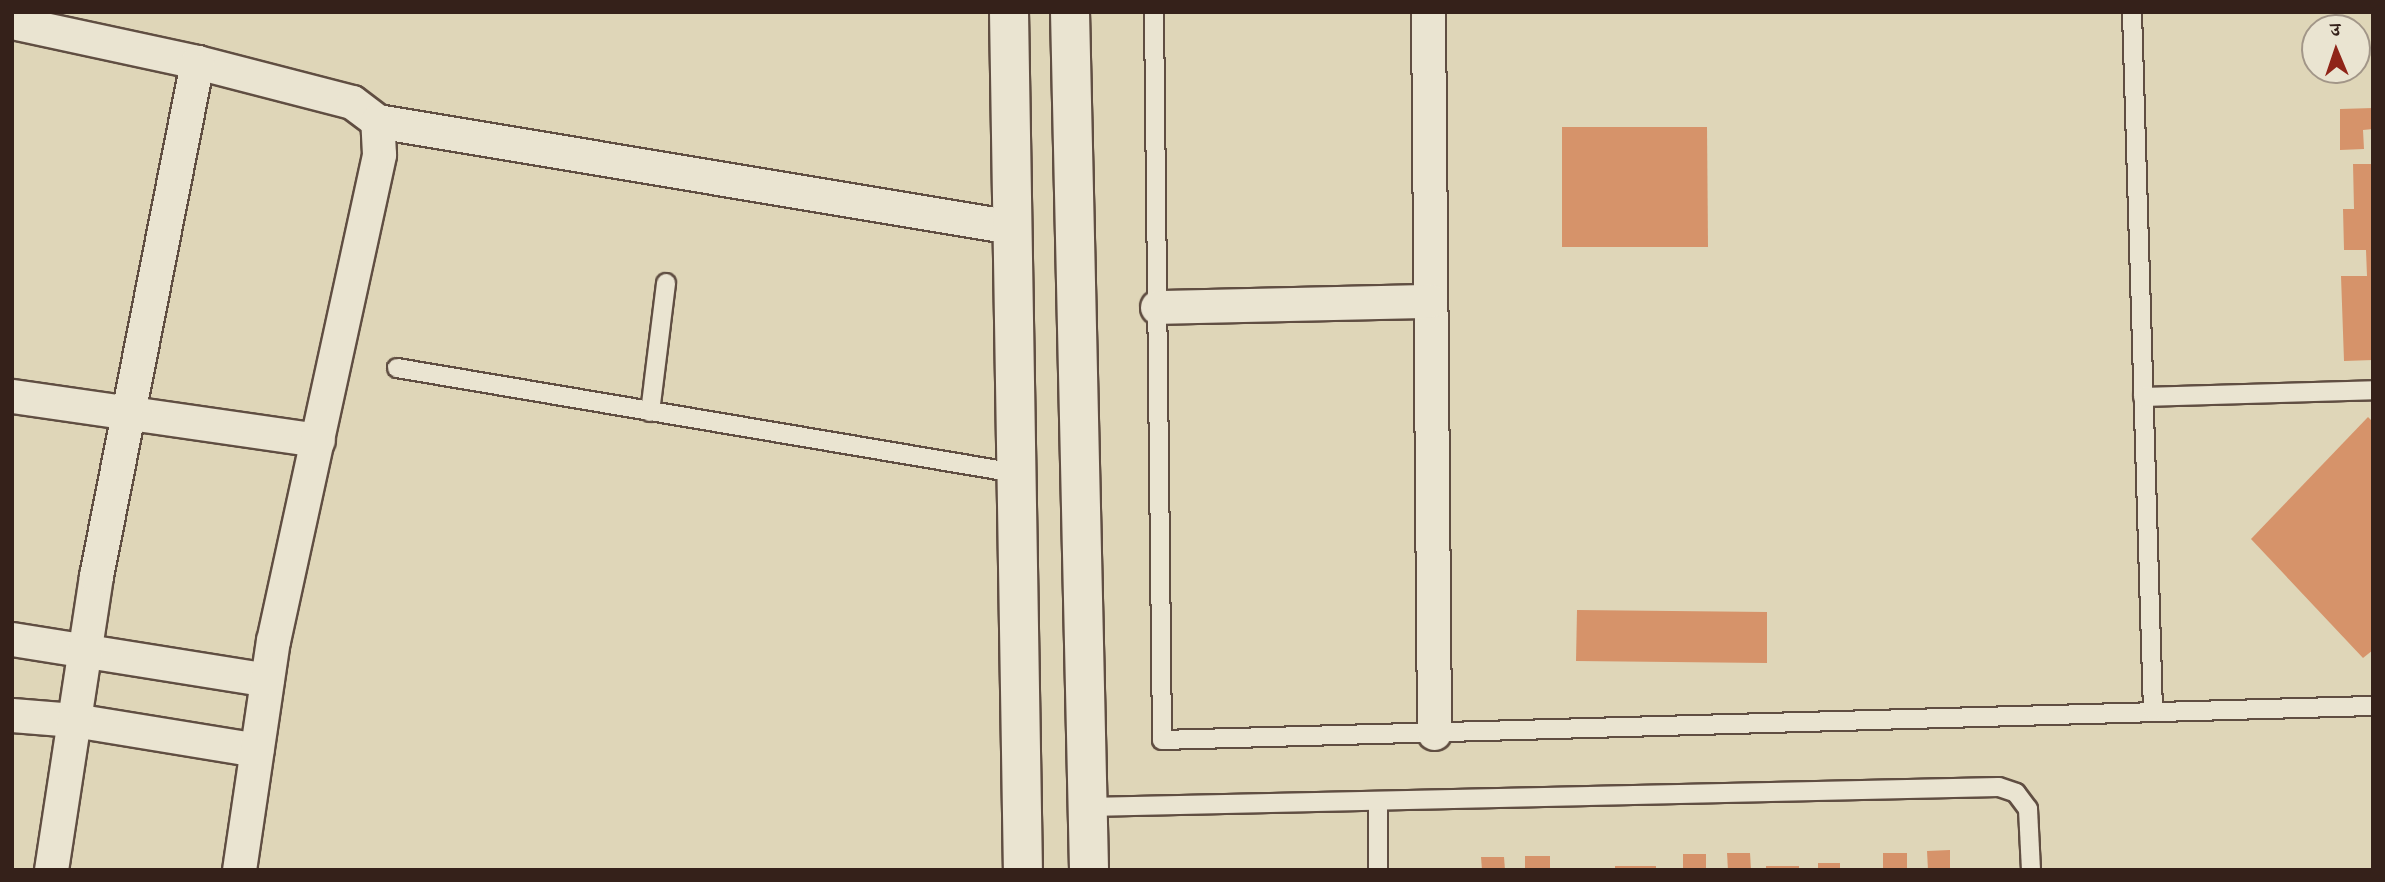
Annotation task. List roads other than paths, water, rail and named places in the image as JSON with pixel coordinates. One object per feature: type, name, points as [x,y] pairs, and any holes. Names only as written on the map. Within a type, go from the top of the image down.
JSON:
[{"type":"street","points":[[1009,12],[1023,870]]},
{"type":"street","points":[[1070,12],[1089,870]]},
{"type":"street","points":[[1428,12],[1434,733]]},
{"type":"street","points":[[12,22],[198,62],[352,102],[377,121],[1012,227]]},
{"type":"street","points":[[51,870],[126,412],[198,62]]},
{"type":"street","points":[[239,870],[267,680],[379,154],[377,121]]},
{"type":"street","points":[[1157,307],[1430,301]]},
{"type":"street","points":[[12,396],[318,440]]},
{"type":"street","points":[[12,639],[267,680]]},
{"type":"street","points":[[12,715],[74,720],[257,750]]},
{"type":"lane","points":[[1154,12],[1162,740],[2373,706]]},
{"type":"lane","points":[[2132,12],[2153,712]]},
{"type":"lane","points":[[650,412],[666,283]]},
{"type":"lane","points":[[397,368],[1016,473]]},
{"type":"lane","points":[[2143,397],[2373,390]]},
{"type":"lane","points":[[1088,807],[1999,787],[2017,793],[2028,809],[2031,870]]},
{"type":"lane","points":[[1378,801],[1378,870]]}]
